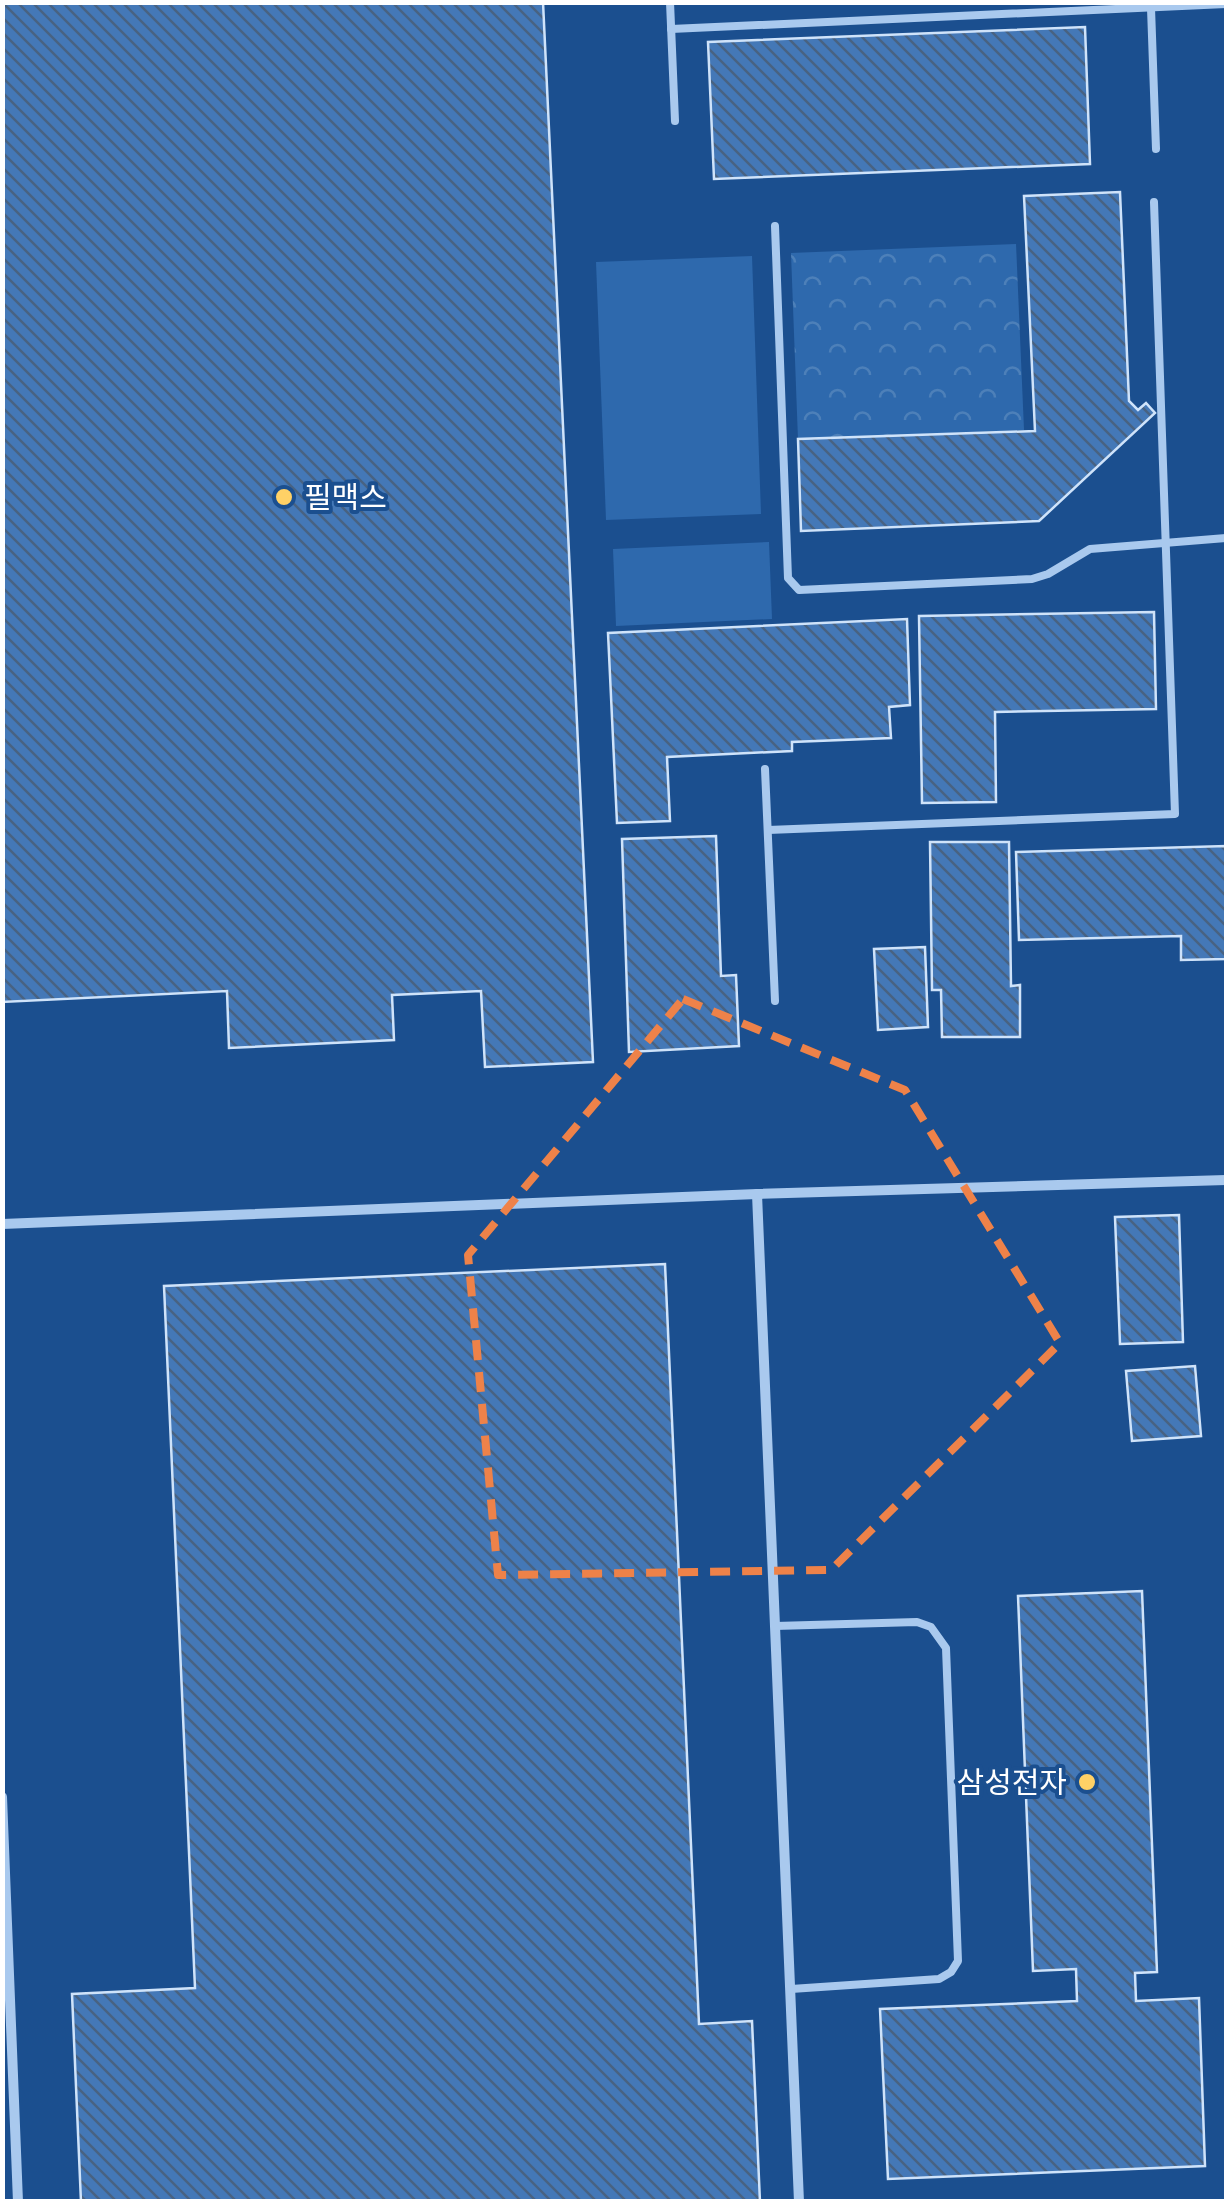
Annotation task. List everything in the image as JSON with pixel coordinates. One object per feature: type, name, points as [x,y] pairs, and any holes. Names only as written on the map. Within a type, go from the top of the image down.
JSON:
[{"type":"street","points":[[2,1224],[1226,1180]]},
{"type":"street","points":[[757,1194],[799,2202]]},
{"type":"street","points":[[2,1797],[18,2202]]},
{"type":"lane","points":[[670,2],[675,122]]},
{"type":"lane","points":[[671,29],[1226,4]]},
{"type":"lane","points":[[1151,8],[1156,149]]},
{"type":"lane","points":[[768,830],[1175,814],[1154,202]]},
{"type":"lane","points":[[775,226],[788,578],[792,586],[807,592],[1032,578],[1048,574],[1090,549],[1226,538]]},
{"type":"lane","points":[[765,769],[775,1002]]},
{"type":"lane","points":[[775,1626],[917,1622],[931,1627],[946,1648],[958,1961],[940,1979],[924,1982],[790,1989]]},
{"type":"highlighted area","points":[[683,999],[905,1090],[1060,1343],[831,1570],[498,1575],[468,1255]]},
{"type":"green space","points":[[1016,244],[1024,430],[798,439],[791,253]]},
{"type":"green space","points":[[752,256],[761,514],[606,520],[596,262]]},
{"type":"green space","points":[[769,542],[772,619],[616,626],[613,549]]},
{"type":"building","name":"필맥스","points":[[2,2],[543,2],[593,1062],[485,1067],[481,991],[392,995],[394,1040],[229,1048],[227,991],[2,1002]]},
{"type":"building","points":[[1085,27],[1090,164],[714,179],[708,42]]},
{"type":"building","points":[[1120,192],[1129,401],[1138,410],[1146,403],[1155,413],[1039,521],[801,531],[798,439],[1035,431],[1024,196]]},
{"type":"building","points":[[1154,612],[1156,709],[995,712],[996,802],[922,803],[919,616]]},
{"type":"building","points":[[907,619],[910,705],[889,707],[891,738],[792,742],[792,751],[667,757],[670,821],[617,823],[608,633]]},
{"type":"building","points":[[716,836],[721,976],[736,975],[739,1046],[629,1052],[622,839]]},
{"type":"building","points":[[930,842],[1009,842],[1011,986],[1020,985],[1020,1037],[942,1037],[941,990],[932,990]]},
{"type":"building","points":[[1226,846],[1226,959],[1181,960],[1181,936],[1019,940],[1016,852]]},
{"type":"building","points":[[925,947],[928,1027],[878,1030],[874,949]]},
{"type":"building","points":[[1179,1215],[1183,1342],[1120,1344],[1115,1217]]},
{"type":"building","points":[[665,1264],[699,2024],[752,2021],[760,2202],[81,2202],[72,1994],[195,1988],[164,1286]]},
{"type":"building","points":[[1195,1366],[1201,1436],[1132,1441],[1126,1371]]},
{"type":"building","name":"삼성전자","points":[[1142,1591],[1157,1972],[1135,1973],[1136,2001],[1199,1998],[1205,2166],[888,2179],[880,2009],[1077,2001],[1076,1969],[1033,1971],[1018,1596]]},
{"type":"place","name":"필맥스","points":[[284,497]]},
{"type":"place","name":"삼성전자","points":[[1087,1782]]}]
